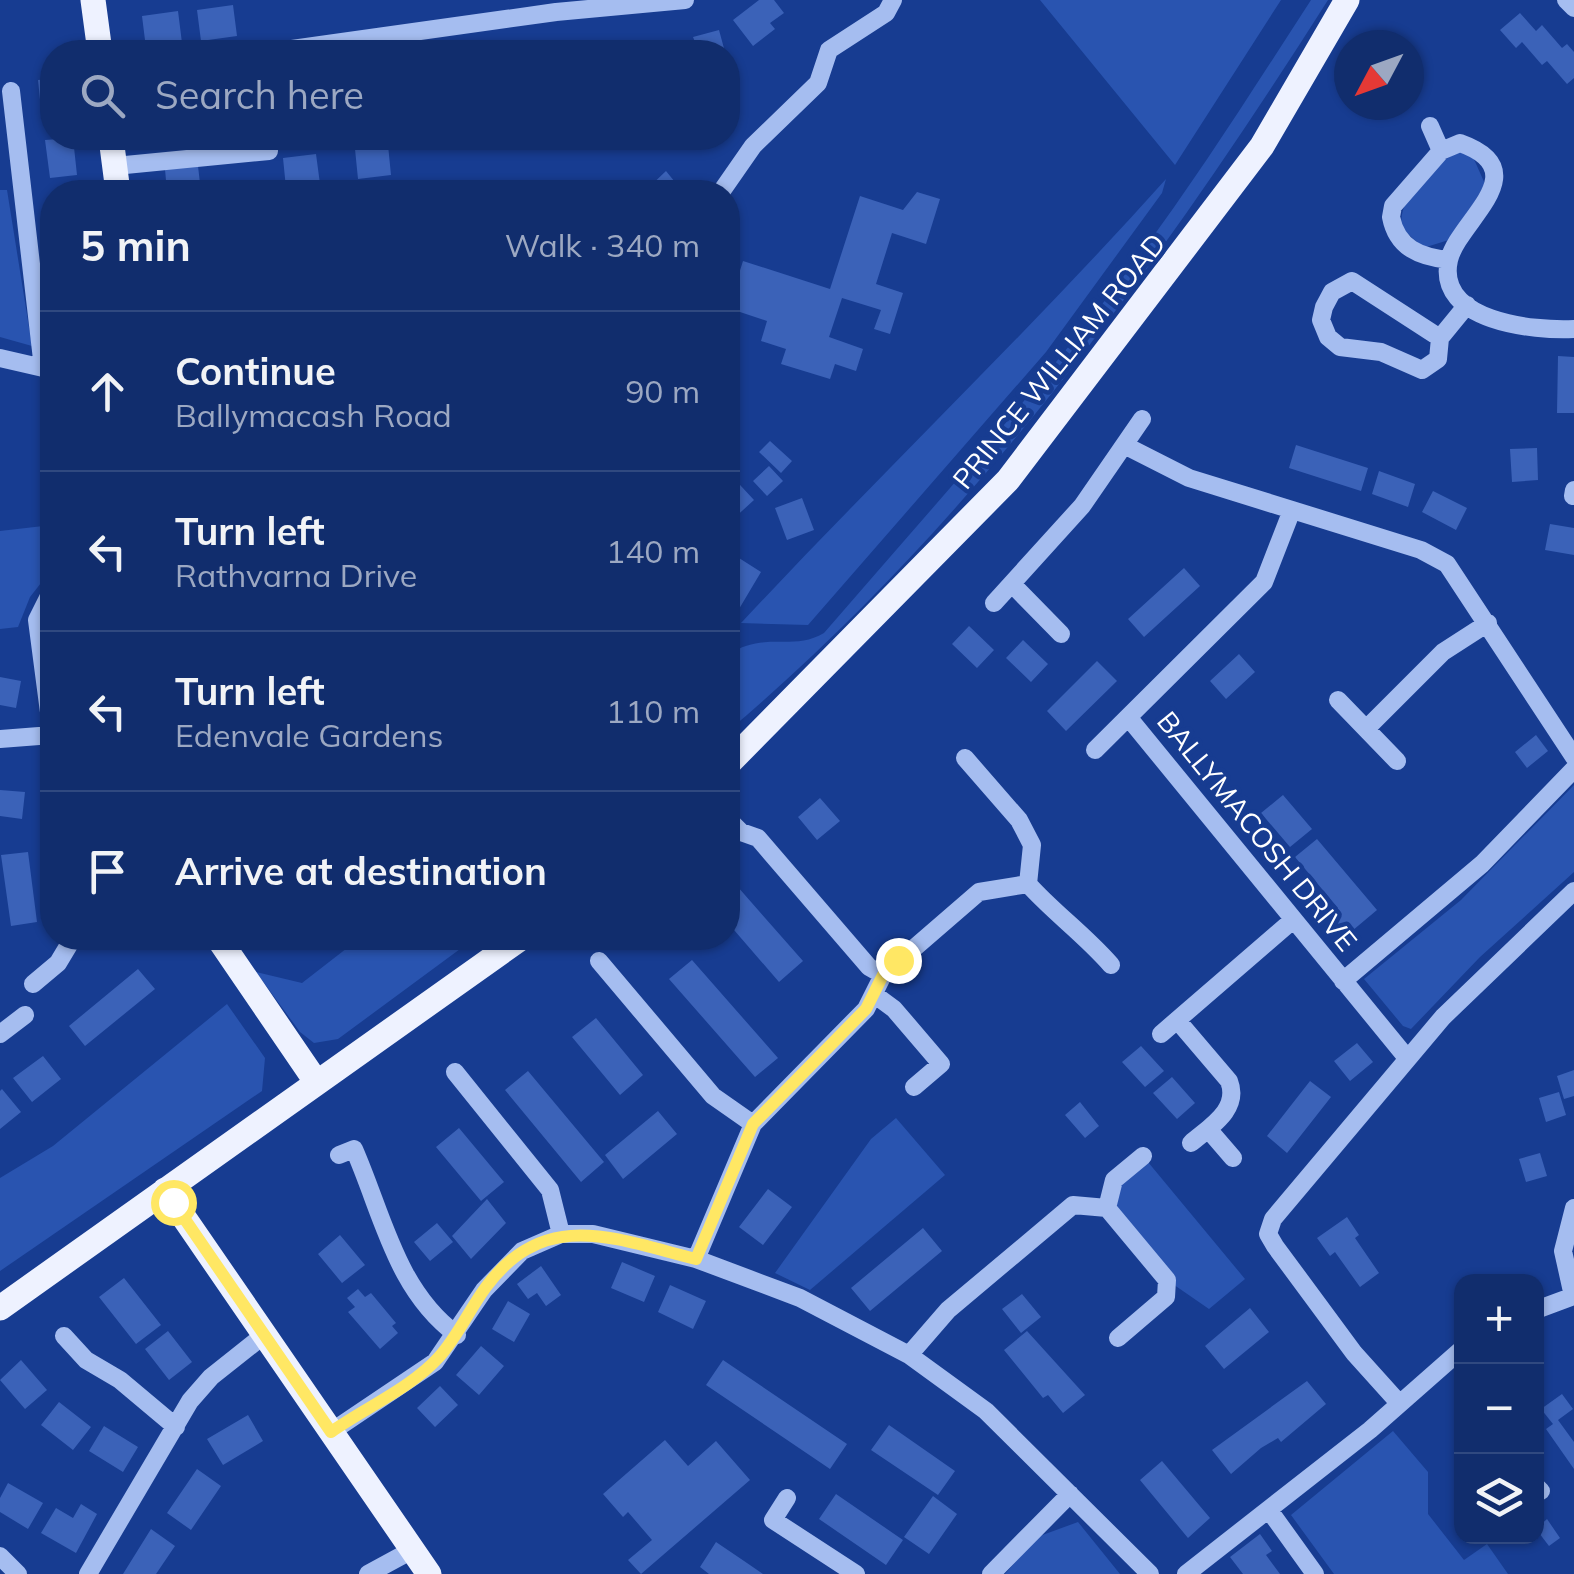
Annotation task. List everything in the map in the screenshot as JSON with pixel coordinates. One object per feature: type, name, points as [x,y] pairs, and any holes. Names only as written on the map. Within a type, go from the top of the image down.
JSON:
[{"type":"main road","points":[[94,0],[99,40]]},
{"type":"main road","name":"PRINCE WILLIAM ROAD","points":[[740,752],[1008,480],[1262,146],[1347,0]]},
{"type":"main road","points":[[113,150],[117,180]]},
{"type":"main road","points":[[226,950],[317,1084]]},
{"type":"main road","points":[[0,1308],[504,950]]},
{"type":"main road","points":[[166,1190],[429,1574]]},
{"type":"street","points":[[347,40],[555,6],[685,0]]},
{"type":"street","points":[[729,180],[753,146],[818,83],[829,50],[886,12],[893,0]]},
{"type":"street","points":[[1566,0],[1574,8]]},
{"type":"street","points":[[11,91],[40,312]]},
{"type":"street","points":[[1430,126],[1440,151]]},
{"type":"street","points":[[1449,260],[1425,258],[1405,246],[1391,217],[1394,206],[1440,151],[1460,143],[1478,149],[1494,170],[1493,190],[1449,260],[1452,286],[1466,305],[1511,324],[1574,329]]},
{"type":"street","points":[[115,166],[269,151]]},
{"type":"street","points":[[0,171],[20,169]]},
{"type":"street","points":[[1440,338],[1352,280],[1332,292],[1321,320],[1328,337],[1340,347],[1381,352],[1422,370],[1438,359],[1440,338],[1466,305]]},
{"type":"street","points":[[0,358],[40,367]]},
{"type":"street","points":[[994,603],[1014,586],[1082,506],[1142,419]]},
{"type":"street","points":[[1124,445],[1189,478],[1421,550],[1446,564],[1574,757]]},
{"type":"street","name":"BALLYMACOSH DRIVE","points":[[1095,750],[1264,582],[1292,510]]},
{"type":"street","points":[[1014,586],[1061,634]]},
{"type":"street","points":[[40,614],[40,643]]},
{"type":"street","points":[[1366,729],[1443,652],[1488,623]]},
{"type":"street","points":[[1338,700],[1397,761]]},
{"type":"street","name":"BALLYMACOSH DRIVE","points":[[1128,717],[1406,1058]]},
{"type":"street","points":[[0,739],[40,736]]},
{"type":"street","points":[[965,758],[1020,820],[1032,844],[1028,884],[1056,916],[1085,935],[1110,965]]},
{"type":"street","points":[[1343,980],[1482,864],[1574,769]]},
{"type":"street","points":[[740,832],[758,838],[869,967],[883,975]]},
{"type":"street","points":[[696,1259],[753,1124],[875,995],[883,975],[979,892],[1028,884]]},
{"type":"street","points":[[1399,1403],[1354,1353],[1268,1234],[1272,1219],[1406,1058],[1500,958],[1574,890]]},
{"type":"street","points":[[1160,1034],[1293,920]]},
{"type":"street","points":[[33,984],[58,963],[66,950]]},
{"type":"street","points":[[599,961],[713,1096],[753,1124]]},
{"type":"street","points":[[875,995],[894,1009],[941,1064],[914,1087]]},
{"type":"street","points":[[0,1034],[25,1015]]},
{"type":"street","points":[[1177,1020],[1228,1080],[1233,1092],[1228,1110],[1191,1142]]},
{"type":"street","points":[[455,1072],[550,1190],[561,1234]]},
{"type":"street","points":[[1208,1129],[1233,1158]]},
{"type":"street","points":[[339,1156],[354,1148],[409,1285],[438,1321],[457,1335]]},
{"type":"street","points":[[1107,1208],[1114,1180],[1143,1156]]},
{"type":"street","points":[[909,1355],[948,1310],[1073,1205],[1107,1208],[1167,1280],[1166,1297],[1118,1338]]},
{"type":"street","points":[[1544,1307],[1574,1296],[1563,1251],[1574,1208]]},
{"type":"street","points":[[331,1432],[435,1362],[503,1266],[522,1251],[561,1234],[593,1234],[696,1259],[800,1298],[909,1355],[986,1411],[1150,1574]]},
{"type":"street","points":[[88,1574],[176,1427],[211,1377],[264,1335]]},
{"type":"street","points":[[64,1336],[86,1360],[120,1380],[176,1427]]},
{"type":"street","points":[[1186,1574],[1454,1355]]},
{"type":"street","points":[[991,1574],[1070,1494]]},
{"type":"street","points":[[787,1498],[772,1520],[856,1574]]},
{"type":"street","points":[[1268,1510],[1316,1574]]},
{"type":"street","points":[[368,1574],[414,1549]]},
{"type":"street","points":[[0,1556],[18,1574]]},
{"type":"shaded area","points":[[1040,0],[1281,0],[1175,165]]},
{"type":"shaded area","points":[[1311,0],[1328,0],[1197,198],[1055,389],[900,568],[740,720],[740,649],[766,642],[801,641],[824,633],[1014,413],[1123,277],[1196,175]]},
{"type":"shaded area","points":[[1461,151],[1473,157],[1485,184],[1452,239],[1423,248],[1402,228],[1405,204],[1429,172]]},
{"type":"shaded area","points":[[1166,179],[1162,193],[1046,352],[808,625],[741,623],[1061,292]]},
{"type":"shaded area","points":[[0,190],[7,190],[32,346],[0,337]]},
{"type":"shaded area","points":[[40,526],[40,584],[30,597],[18,627],[0,629],[0,531]]},
{"type":"shaded area","points":[[1574,785],[1574,872],[1480,957],[1411,1029],[1403,1026],[1364,979],[1461,900]]},
{"type":"shaded area","points":[[345,950],[459,950],[338,1039],[314,1043],[300,1032],[256,972],[302,983]]},
{"type":"shaded area","points":[[227,1004],[265,1058],[262,1091],[0,1271],[0,1178],[53,1146]]},
{"type":"shaded area","points":[[896,1118],[945,1175],[810,1290],[775,1273],[871,1139]]},
{"type":"shaded area","points":[[1143,1156],[1245,1279],[1209,1309],[1167,1280],[1107,1208],[1114,1180]]},
{"type":"shaded area","points":[[1393,1431],[1428,1472],[1428,1514],[1464,1560],[1487,1544],[1508,1574],[1334,1574],[1291,1515]]},
{"type":"shaded area","points":[[1078,1522],[1120,1574],[1005,1574],[1037,1537]]},
{"type":"building","points":[[759,0],[774,0],[784,13],[770,23],[775,29],[753,46],[733,20]]},
{"type":"building","points":[[233,5],[237,36],[201,40],[197,10]]},
{"type":"building","points":[[178,11],[182,40],[145,40],[142,16]]},
{"type":"building","points":[[1520,13],[1536,31],[1542,25],[1562,48],[1567,44],[1574,52],[1574,78],[1567,84],[1547,61],[1542,65],[1522,42],[1516,48],[1500,30]]},
{"type":"building","points":[[719,30],[722,40],[694,40],[693,37]]},
{"type":"building","points":[[46,150],[74,150],[77,175],[50,178]]},
{"type":"building","points":[[355,150],[388,150],[391,175],[358,179]]},
{"type":"building","points":[[316,154],[319,180],[285,180],[283,158]]},
{"type":"building","points":[[198,166],[200,180],[166,180],[165,169]]},
{"type":"building","points":[[666,171],[673,180],[657,180]]},
{"type":"building","points":[[917,192],[940,199],[926,244],[892,233],[876,284],[903,293],[890,334],[874,329],[881,310],[842,298],[829,337],[863,349],[856,371],[835,364],[830,379],[781,364],[786,349],[761,341],[767,321],[740,312],[743,261],[830,289],[860,196],[903,210]]},
{"type":"building","points":[[1558,356],[1574,357],[1574,413],[1557,413]]},
{"type":"building","points":[[770,441],[792,461],[781,473],[759,452]]},
{"type":"building","points":[[1296,445],[1368,468],[1361,491],[1289,468]]},
{"type":"building","points":[[1537,448],[1538,480],[1512,482],[1510,449]]},
{"type":"building","points":[[769,466],[783,481],[767,496],[753,481]]},
{"type":"building","points":[[1379,471],[1415,484],[1408,507],[1372,494]]},
{"type":"building","points":[[740,485],[754,500],[740,513]]},
{"type":"building","points":[[1433,491],[1467,508],[1456,530],[1422,512]]},
{"type":"building","points":[[802,498],[814,530],[787,540],[775,508]]},
{"type":"building","points":[[1550,524],[1574,528],[1574,555],[1545,550]]},
{"type":"building","points":[[740,559],[761,572],[740,607]]},
{"type":"building","points":[[1184,568],[1200,586],[1144,637],[1128,619]]},
{"type":"building","points":[[969,626],[994,650],[977,668],[952,644]]},
{"type":"building","points":[[1023,640],[1048,664],[1031,682],[1006,658]]},
{"type":"building","points":[[1239,654],[1255,672],[1226,699],[1210,681]]},
{"type":"building","points":[[1097,661],[1117,681],[1066,731],[1047,711]]},
{"type":"building","points":[[0,677],[21,681],[16,708],[0,705]]},
{"type":"building","points":[[1536,735],[1548,751],[1527,768],[1515,752]]},
{"type":"building","points":[[0,790],[25,792],[22,819],[0,816]]},
{"type":"building","points":[[1283,795],[1312,829],[1290,847],[1261,813]]},
{"type":"building","points":[[820,798],[840,821],[817,840],[798,817]]},
{"type":"building","points":[[1317,839],[1377,910],[1346,936],[1329,916],[1338,908],[1295,857]]},
{"type":"building","points":[[28,852],[37,922],[11,926],[1,855]]},
{"type":"building","points":[[740,889],[803,961],[779,982],[740,937]]},
{"type":"building","points":[[692,960],[778,1058],[755,1077],[669,979]]},
{"type":"building","points":[[138,969],[155,989],[85,1046],[69,1026]]},
{"type":"building","points":[[596,1018],[643,1075],[620,1095],[572,1037]]},
{"type":"building","points":[[1357,1043],[1373,1062],[1350,1081],[1334,1061]]},
{"type":"building","points":[[1141,1046],[1164,1071],[1145,1087],[1122,1062]]},
{"type":"building","points":[[43,1056],[61,1079],[32,1102],[13,1078]]},
{"type":"building","points":[[1574,1070],[1574,1096],[1564,1099],[1557,1076]]},
{"type":"building","points":[[528,1071],[604,1162],[581,1182],[505,1090]]},
{"type":"building","points":[[1172,1077],[1195,1103],[1177,1119],[1153,1093]]},
{"type":"building","points":[[1310,1081],[1331,1097],[1287,1153],[1267,1136]]},
{"type":"building","points":[[0,1091],[21,1112],[0,1129]]},
{"type":"building","points":[[1559,1092],[1566,1115],[1546,1122],[1539,1098]]},
{"type":"building","points":[[1080,1102],[1099,1126],[1085,1138],[1065,1115]]},
{"type":"building","points":[[658,1111],[677,1134],[623,1179],[605,1155]]},
{"type":"building","points":[[459,1128],[504,1182],[481,1201],[436,1147]]},
{"type":"building","points":[[1540,1153],[1547,1176],[1526,1182],[1519,1159]]},
{"type":"building","points":[[768,1189],[792,1207],[763,1245],[739,1227]]},
{"type":"building","points":[[487,1199],[506,1223],[471,1259],[452,1236]]},
{"type":"building","points":[[1347,1217],[1359,1235],[1355,1238],[1379,1273],[1360,1287],[1335,1252],[1330,1256],[1317,1238]]},
{"type":"building","points":[[437,1223],[453,1242],[430,1261],[414,1242]]},
{"type":"building","points":[[923,1228],[942,1251],[870,1311],[851,1288]]},
{"type":"building","points":[[340,1235],[365,1265],[342,1283],[318,1254]]},
{"type":"building","points":[[622,1262],[655,1276],[644,1302],[611,1288]]},
{"type":"building","points":[[541,1266],[561,1295],[546,1306],[537,1293],[528,1299],[517,1284]]},
{"type":"building","points":[[124,1278],[161,1325],[136,1344],[99,1297]]},
{"type":"building","points":[[670,1285],[706,1301],[693,1329],[658,1312]]},
{"type":"building","points":[[358,1289],[365,1297],[371,1293],[396,1323],[392,1326],[398,1333],[380,1349],[348,1312],[355,1307],[347,1298]]},
{"type":"building","points":[[1022,1294],[1041,1317],[1021,1333],[1002,1309]]},
{"type":"building","points":[[508,1301],[530,1314],[514,1342],[492,1329]]},
{"type":"building","points":[[1250,1308],[1269,1332],[1224,1369],[1205,1346]]},
{"type":"building","points":[[168,1331],[192,1362],[169,1380],[145,1349]]},
{"type":"building","points":[[1027,1331],[1085,1395],[1063,1413],[1048,1395],[1043,1398],[1004,1350]]},
{"type":"building","points":[[481,1346],[504,1366],[479,1395],[456,1375]]},
{"type":"building","points":[[21,1360],[47,1390],[25,1409],[0,1380]]},
{"type":"building","points":[[723,1360],[847,1444],[830,1469],[706,1385]]},
{"type":"building","points":[[1307,1381],[1326,1404],[1281,1442],[1278,1438],[1261,1448],[1231,1474],[1212,1450]]},
{"type":"building","points":[[440,1386],[458,1405],[435,1427],[417,1408]]},
{"type":"building","points":[[1562,1394],[1573,1409],[1558,1420],[1574,1442],[1574,1469],[1546,1429],[1553,1424],[1544,1407]]},
{"type":"building","points":[[59,1402],[91,1427],[73,1450],[41,1425]]},
{"type":"building","points":[[248,1415],[263,1441],[223,1465],[207,1439]]},
{"type":"building","points":[[889,1425],[955,1471],[938,1495],[871,1450]]},
{"type":"building","points":[[104,1426],[138,1447],[123,1472],[89,1451]]},
{"type":"building","points":[[665,1440],[688,1466],[716,1441],[750,1480],[641,1574],[628,1560],[652,1540],[628,1512],[623,1517],[603,1494]]},
{"type":"building","points":[[1162,1461],[1210,1518],[1188,1538],[1140,1480]]},
{"type":"building","points":[[197,1469],[221,1486],[191,1530],[167,1513]]},
{"type":"building","points":[[8,1483],[43,1503],[28,1529],[0,1512],[0,1498]]},
{"type":"building","points":[[836,1494],[903,1540],[886,1565],[819,1519]]},
{"type":"building","points":[[933,1496],[957,1514],[929,1554],[904,1537]]},
{"type":"building","points":[[81,1504],[97,1514],[76,1553],[41,1533],[56,1508],[73,1518]]},
{"type":"building","points":[[1547,1519],[1560,1538],[1549,1546],[1544,1539]]},
{"type":"building","points":[[151,1529],[175,1546],[156,1574],[123,1574]]},
{"type":"building","points":[[1260,1534],[1272,1551],[1266,1555],[1280,1574],[1243,1574],[1230,1557]]},
{"type":"building","points":[[716,1542],[763,1574],[709,1574],[700,1567]]},
{"type":"route","points":[[173,1202],[331,1432],[435,1362],[484,1290],[503,1266],[522,1251],[561,1234],[593,1234],[696,1259],[753,1124],[784,1088],[866,1009],[883,975],[898,960]]}]
